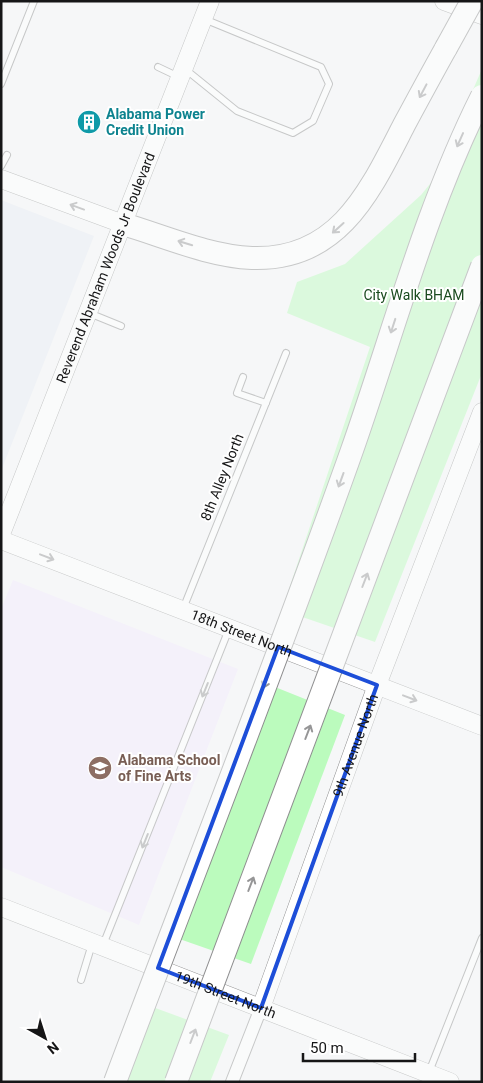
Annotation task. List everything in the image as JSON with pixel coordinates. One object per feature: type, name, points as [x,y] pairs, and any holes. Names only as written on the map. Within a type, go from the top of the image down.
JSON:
[{"type":"highway","points":[[123,224],[205,249],[252,258],[274,257],[301,251],[328,237],[350,217],[380,174],[472,1]]},
{"type":"highway","points":[[116,1082],[351,452],[422,239],[460,140],[482,96]]},
{"type":"highway","points":[[176,1082],[482,266]]},
{"type":"street","name":"Reverend Abraham Woods Jr Boulevard","points":[[1,534],[210,1]]},
{"type":"street","points":[[444,1],[482,16]]},
{"type":"street","points":[[1,179],[123,224]]},
{"type":"street","name":"9th Avenue North","points":[[232,1082],[261,1008],[377,685],[482,412]]},
{"type":"street","name":"18th Street North","points":[[1,540],[482,726]]},
{"type":"street","name":"19th Street North","points":[[1,907],[450,1082]]},
{"type":"lane","points":[[1,84],[34,1]]},
{"type":"lane","points":[[158,67],[182,73],[203,82],[237,111],[293,134],[313,121],[330,84],[321,67],[203,19]]},
{"type":"lane","points":[[1,166],[7,155]]},
{"type":"lane","points":[[88,313],[121,326]]},
{"type":"lane","name":"8th Alley North","points":[[182,610],[286,353]]},
{"type":"lane","points":[[243,377],[237,393],[266,403]]},
{"type":"lane","points":[[81,980],[230,628]]},
{"type":"lane","points":[[429,1074],[482,938]]},
{"type":"highlighted area","points":[[278,647],[377,685],[261,1008],[158,968]]},
{"type":"shaded area","points":[[1,200],[94,236],[1,471]]},
{"type":"shaded area","name":"Alabama School of Fine Arts","points":[[13,580],[238,669],[139,925],[1,867],[1,609]]},
{"type":"green space","name":"City Walk BHAM","points":[[482,69],[482,373],[375,642],[282,610],[370,347],[287,313],[297,282],[345,264],[421,195],[434,179]]},
{"type":"green space","points":[[260,681],[345,715],[251,964],[168,935]]},
{"type":"green space","points":[[139,1002],[229,1035],[210,1082],[107,1082]]},
{"type":"place","name":"Alabama Power Credit Union","points":[[89,122]]},
{"type":"place","name":"Alabama School of Fine Arts","points":[[100,768]]}]
